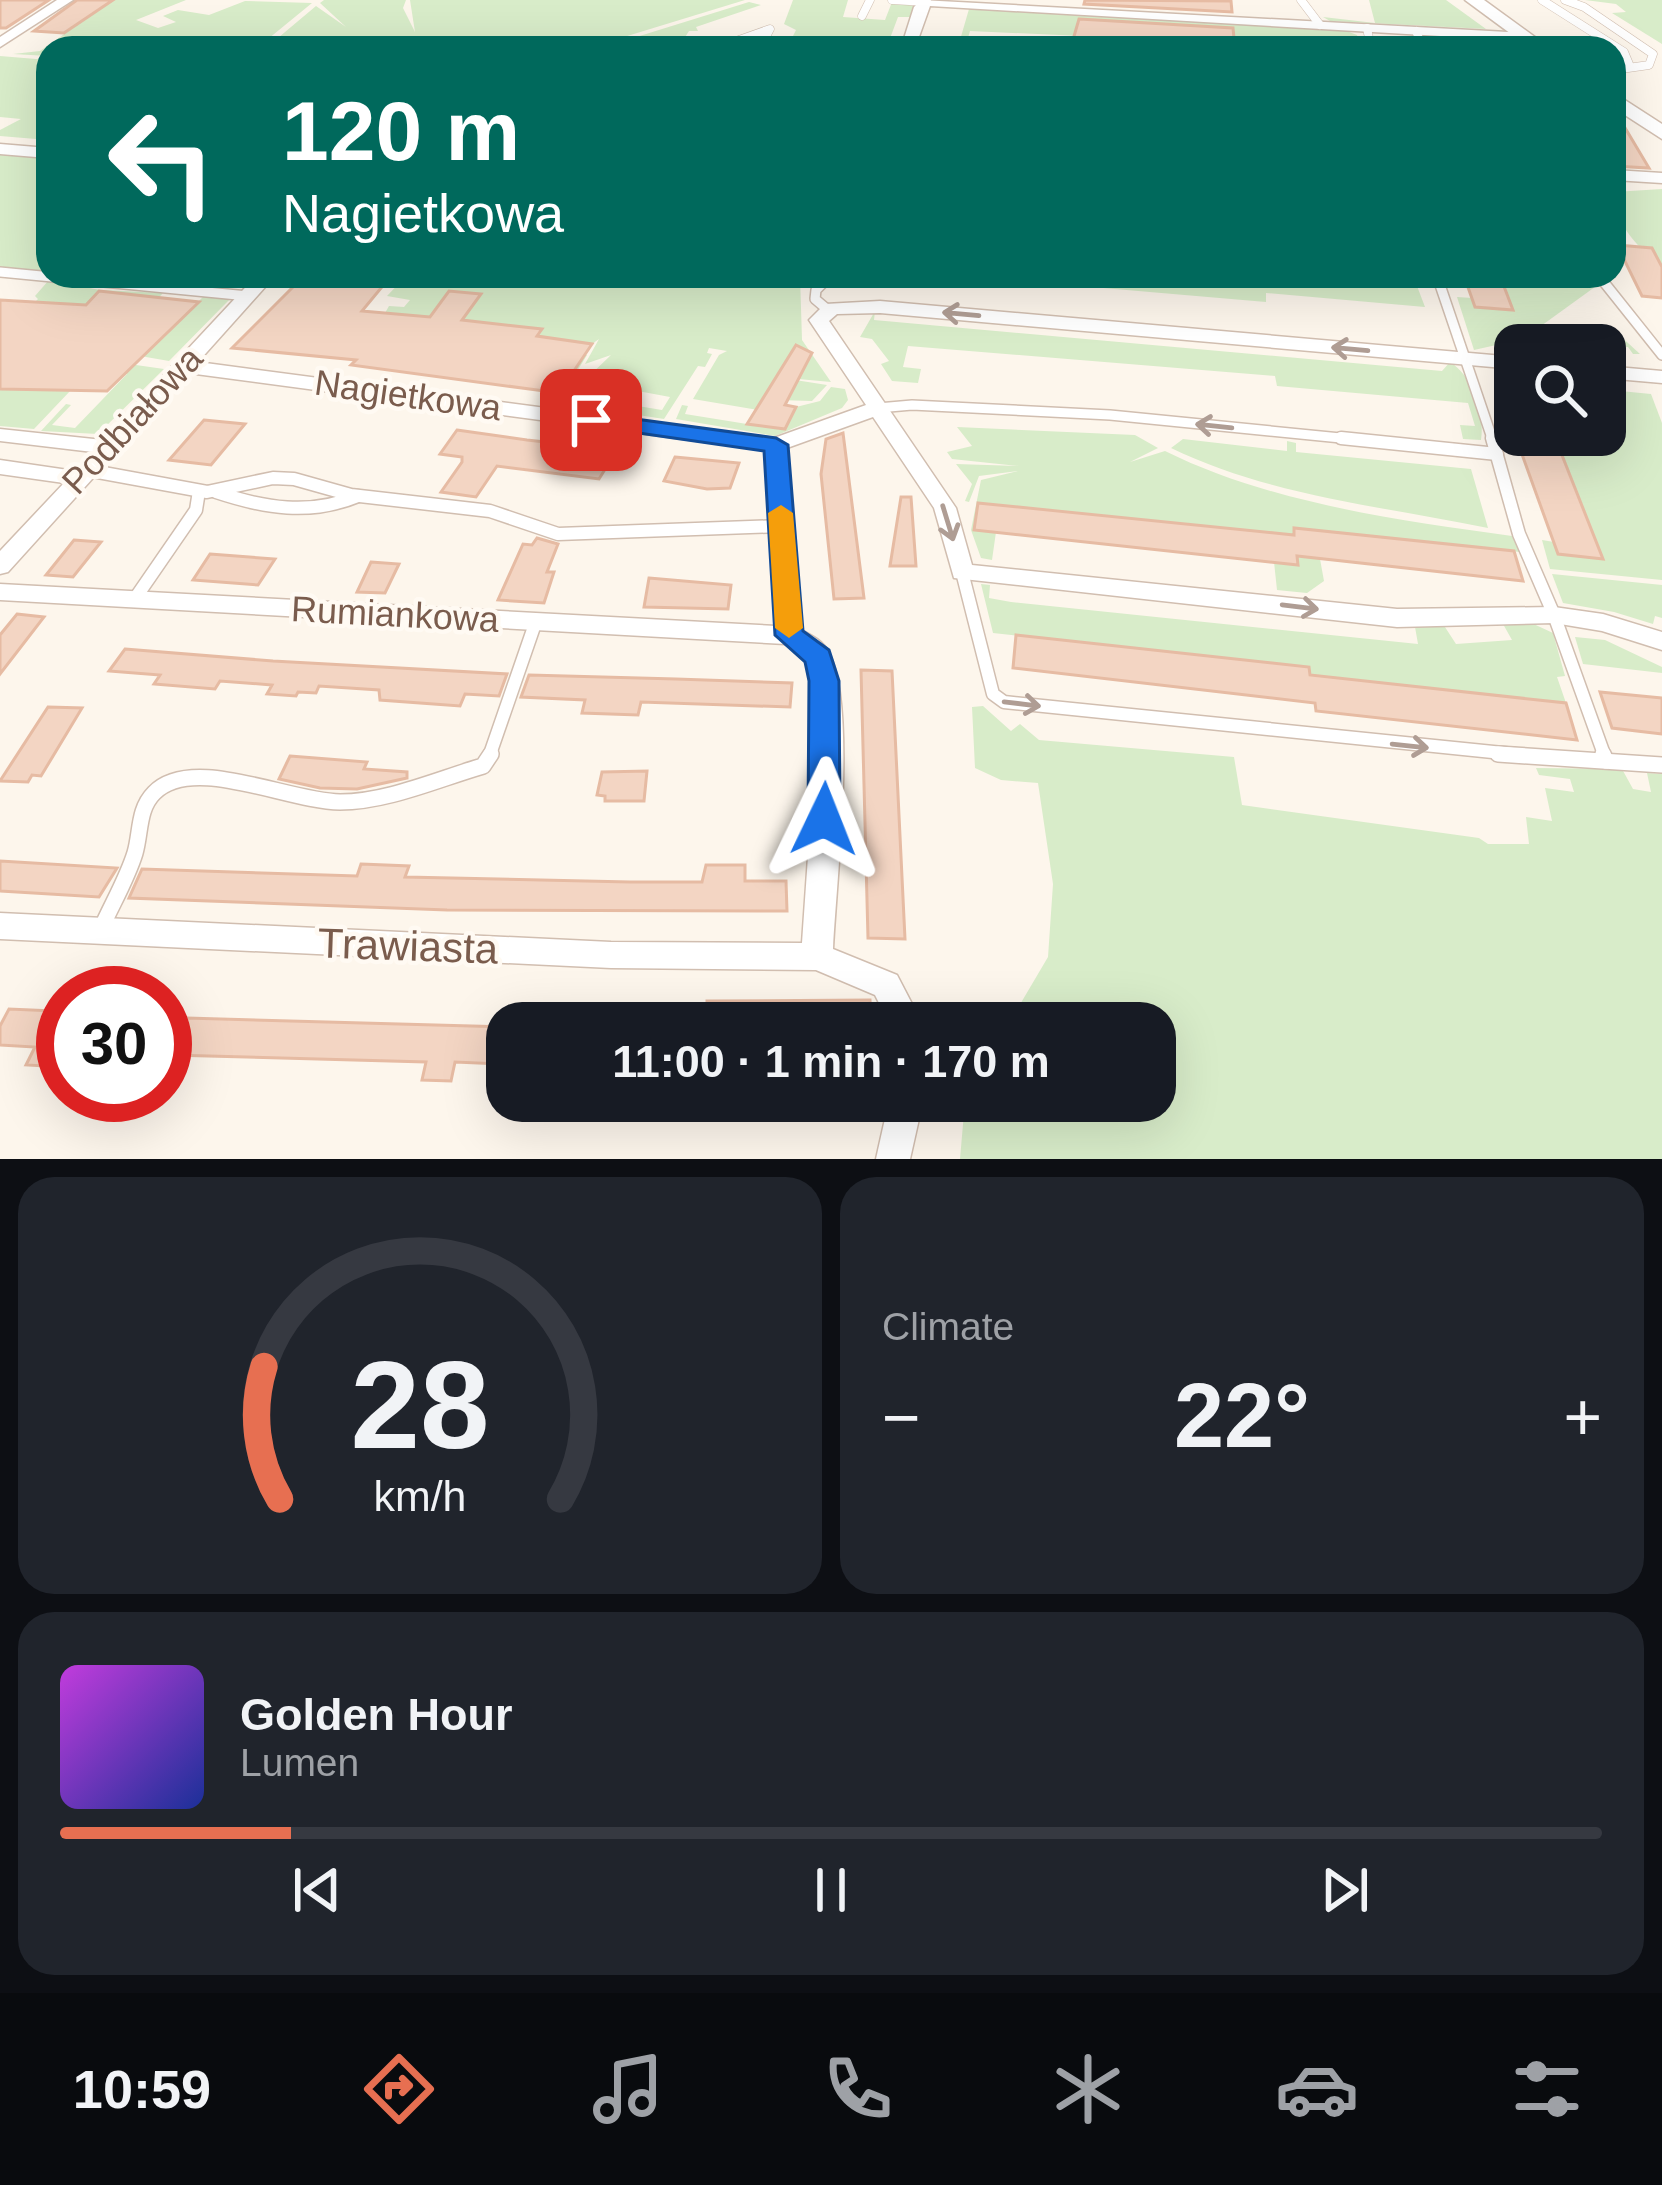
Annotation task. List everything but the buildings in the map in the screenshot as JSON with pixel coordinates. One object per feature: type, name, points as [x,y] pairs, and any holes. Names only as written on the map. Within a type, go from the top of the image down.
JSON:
[{"type":"street","points":[[0,43],[66,0]]},
{"type":"street","points":[[1473,0],[1523,36]]},
{"type":"street","points":[[913,36],[921,7],[927,2],[1465,36]]},
{"type":"street","points":[[1626,108],[1662,133]]},
{"type":"street","points":[[0,148],[36,152]]},
{"type":"street","points":[[1626,176],[1662,178]]},
{"type":"street","name":"Podbiałowa","points":[[0,566],[255,288]]},
{"type":"street","points":[[1494,362],[880,307],[828,310],[820,320],[945,508],[962,572],[1397,618],[1554,616],[1603,622],[1662,641]]},
{"type":"street","name":"Nagietkowa","points":[[182,366],[776,445]]},
{"type":"street","points":[[1626,374],[1662,377]]},
{"type":"street","points":[[878,408],[776,445],[789,635],[819,658],[824,681],[826,755],[817,957],[886,986],[895,1002]]},
{"type":"street","points":[[0,435],[107,447]]},
{"type":"street","points":[[0,466],[82,474]]},
{"type":"street","name":"Rumiankowa","points":[[0,592],[789,635]]},
{"type":"street","name":"Trawiasta","points":[[0,926],[611,955],[817,957]]},
{"type":"street","points":[[893,1159],[901,1122]]},
{"type":"lane","points":[[862,16],[870,0]]},
{"type":"lane","points":[[892,0],[927,2]]},
{"type":"lane","points":[[1301,0],[1320,25]]},
{"type":"lane","points":[[1542,0],[1599,36]]},
{"type":"lane","points":[[1565,0],[1584,7],[1653,54],[1649,65],[1626,68]]},
{"type":"lane","points":[[1367,28],[1369,36]]},
{"type":"lane","points":[[1416,31],[1418,36]]},
{"type":"lane","points":[[0,272],[36,275]]},
{"type":"lane","points":[[165,288],[248,296]]},
{"type":"lane","points":[[818,288],[815,299],[828,310]]},
{"type":"lane","points":[[1441,288],[1494,445]]},
{"type":"lane","points":[[1609,288],[1662,355]]},
{"type":"lane","points":[[878,408],[912,405],[1110,416],[1494,454]]},
{"type":"lane","points":[[1498,456],[1519,534],[1606,760]]},
{"type":"lane","points":[[82,474],[316,510],[358,496]]},
{"type":"lane","points":[[215,492],[283,478],[358,496],[490,511],[558,534],[782,526]]},
{"type":"lane","points":[[134,600],[196,510],[199,491]]},
{"type":"lane","points":[[962,572],[993,694],[1004,702],[1441,750],[1662,765]]},
{"type":"lane","points":[[99,933],[135,854],[144,805],[158,788],[178,778],[212,775],[270,793],[340,802],[367,800],[483,766],[494,750],[536,621]]},
{"type":"green space","points":[[113,0],[186,0],[136,20],[158,28],[176,22],[163,16],[178,10],[209,15],[245,1],[312,3],[272,36],[61,36]]},
{"type":"green space","points":[[406,0],[403,8],[415,32],[410,0],[745,0],[627,36],[280,36],[316,6],[346,27],[320,3]]},
{"type":"green space","points":[[793,0],[848,0],[843,17],[885,20],[892,2],[914,6],[911,17],[898,17],[891,36],[793,36],[796,30],[784,24]]},
{"type":"green space","points":[[1369,0],[1446,0],[1486,29],[1330,21],[1323,17],[1375,23]]},
{"type":"green space","points":[[1585,0],[1662,0],[1662,44],[1612,13],[1626,12],[1616,4]]},
{"type":"green space","points":[[749,2],[761,5],[696,27],[698,31],[686,36],[640,36]]},
{"type":"green space","points":[[969,9],[1344,30],[1357,36],[970,31],[968,36],[961,36]]},
{"type":"green space","points":[[0,56],[36,59],[36,139],[0,136],[0,130],[21,119],[0,117]]},
{"type":"green space","points":[[0,154],[36,156],[36,271],[0,267]]},
{"type":"green space","points":[[1662,189],[1662,267],[1626,229],[1626,191]]},
{"type":"green space","points":[[42,288],[163,293],[34,429],[0,426],[0,337],[38,299],[35,296]]},
{"type":"green space","points":[[395,288],[800,288],[802,340],[831,382],[776,377],[827,385],[812,401],[777,400],[770,412],[693,399],[719,355],[727,351],[709,348],[707,353],[712,354],[705,367],[698,366],[664,419],[566,404],[577,388],[581,389],[577,396],[662,410],[670,397],[584,381],[611,355],[585,364],[599,339],[592,344],[569,341],[563,352],[587,355],[571,381],[523,373],[441,321],[429,317],[424,323],[424,316],[385,313],[389,306],[404,307],[410,300],[387,296]]},
{"type":"green space","points":[[1102,288],[1418,288],[1425,307],[1266,293],[1266,302]]},
{"type":"green space","points":[[1504,288],[1593,288],[1544,324],[1494,324],[1494,346],[1474,350],[1457,297],[1472,298],[1475,307],[1511,310]]},
{"type":"green space","points":[[204,296],[230,299],[169,361],[123,353],[153,346]]},
{"type":"green space","points":[[875,311],[874,320],[1442,371],[1450,362],[1465,376],[1476,397],[1481,440],[1463,439],[1460,425],[1475,426],[1468,403],[1277,386],[1275,376],[908,346],[903,367],[921,369],[918,383],[892,381],[881,364],[889,361],[872,339],[860,337]]},
{"type":"green space","points":[[129,364],[164,369],[98,434],[41,431],[66,404],[71,405],[52,425],[75,428],[127,374],[122,372]]},
{"type":"green space","points":[[831,387],[845,389],[848,400],[842,408],[775,436],[676,419],[682,405],[688,406],[685,414],[784,430],[796,407],[820,401]]},
{"type":"green space","points":[[1626,392],[1651,394],[1662,423],[1662,580],[1550,569],[1542,540],[1554,542],[1559,555],[1602,558],[1562,456],[1626,456]]},
{"type":"green space","points":[[957,427],[1135,435],[1158,448],[1130,462],[1165,451],[1291,497],[1512,536],[1520,552],[1295,528],[1294,535],[979,503],[974,530],[996,532],[992,560],[981,558],[971,530],[981,480],[1018,471],[979,476],[969,502],[965,501],[972,484],[956,464],[1019,466],[952,459],[947,452],[972,446]]},
{"type":"green space","points":[[1183,439],[1287,451],[1287,441],[1296,443],[1296,452],[1471,469],[1488,528],[1247,478],[1171,448]]},
{"type":"green space","points":[[1297,557],[1320,559],[1324,581],[1307,593],[1277,590],[1274,562],[1297,564]]},
{"type":"green space","points":[[1552,574],[1662,585],[1662,618],[1655,616],[1653,624],[1563,603]]},
{"type":"green space","points":[[981,584],[990,585],[989,598],[1011,602],[1418,644],[1415,627],[1443,624],[1456,644],[1512,640],[1503,624],[1525,620],[1553,633],[1565,676],[1557,677],[1566,703],[1310,675],[1309,667],[993,633]]},
{"type":"green space","points":[[1575,637],[1605,640],[1662,667],[1662,673],[1583,664]]},
{"type":"green space","points":[[983,706],[1011,731],[1020,724],[1039,740],[1234,757],[1242,805],[1479,838],[1488,844],[1529,844],[1526,817],[1552,821],[1545,788],[1574,792],[1570,779],[1539,775],[1536,768],[1622,769],[1633,789],[1651,792],[1647,773],[1662,774],[1662,1159],[960,1159],[963,1122],[1176,1122],[1176,1002],[1021,1002],[1048,957],[1053,884],[1038,783],[1001,780],[975,768],[972,707]]},
{"type":"slow traffic","points":[[781,513],[789,628]]},
{"type":"route","points":[[591,420],[776,445],[789,635],[813,649],[824,681],[824,819]]}]
